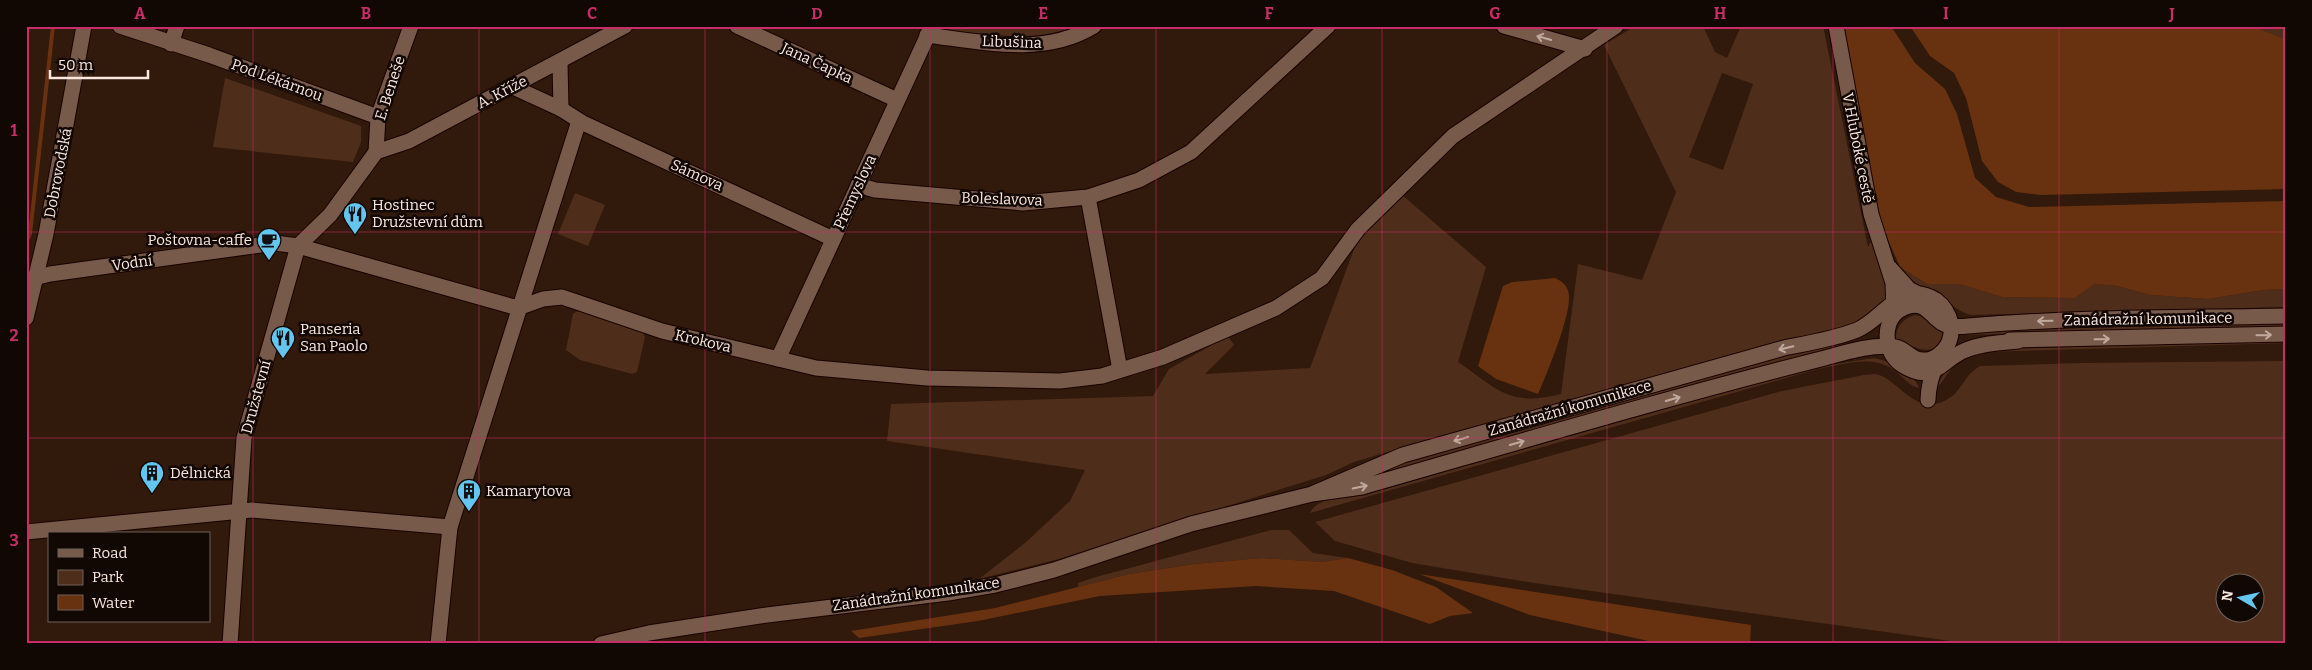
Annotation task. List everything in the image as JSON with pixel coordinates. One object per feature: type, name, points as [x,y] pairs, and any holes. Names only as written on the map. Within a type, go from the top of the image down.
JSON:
[{"type":"street","name":"Dobrovodská","points":[[26,318],[31,279],[65,137],[84,26]]},
{"type":"street","name":"Pod Lékárnou","points":[[120,26],[378,117]]},
{"type":"street","points":[[171,44],[177,26]]},
{"type":"street","name":"E. Beneše","points":[[376,152],[378,117],[411,26]]},
{"type":"street","name":"A. Kříže","points":[[376,152],[409,141],[625,26]]},
{"type":"street","name":"Jana Čapka","points":[[737,26],[897,100]]},
{"type":"street","name":"Libušina","points":[[929,31],[1041,45],[1073,37],[1094,26]]},
{"type":"street","name":"Boleslavova","points":[[858,185],[874,190],[1022,203],[1088,197],[1139,180],[1191,152],[1328,26]]},
{"type":"street","points":[[1504,26],[1585,49],[1616,26]]},
{"type":"street","name":"V Hluboké cestě","points":[[1836,26],[1871,214],[1890,267],[1893,312],[1887,333],[1890,352]]},
{"type":"street","name":"Přemyslova","points":[[778,358],[929,31]]},
{"type":"street","name":"Krokova","points":[[518,308],[542,299],[562,297],[662,331],[816,368],[928,378],[1060,381],[1102,376],[1163,357],[1276,308],[1322,278],[1358,229],[1453,136],[1585,49]]},
{"type":"street","points":[[560,62],[561,109]]},
{"type":"street","name":"Sámova","points":[[513,87],[833,239]]},
{"type":"street","points":[[438,644],[450,527],[579,120]]},
{"type":"street","name":"Družstevní","points":[[230,644],[244,438],[298,246],[335,209],[376,152]]},
{"type":"street","points":[[1088,197],[1120,370]]},
{"type":"street","name":"Vodní","points":[[31,279],[50,274],[275,243],[298,246]]},
{"type":"street","points":[[298,246],[518,308]]},
{"type":"street","name":"V Hluboké cestě","points":[[1890,267],[1909,289],[1918,294],[1933,298],[1946,310]]},
{"type":"street","points":[[1893,312],[1906,296],[1918,294]]},
{"type":"street","points":[[1893,312],[1907,307],[1919,306],[1933,313],[1940,322],[1951,326]]},
{"type":"street","points":[[1890,352],[1928,394],[1934,371],[1951,335],[1951,326],[1946,310]]},
{"type":"street","name":"Zanádražní komunikace","points":[[1946,310],[1958,318],[2010,322]]},
{"type":"street","name":"Zanádražní komunikace","points":[[1312,494],[1403,455],[1775,351],[1834,338],[1876,334],[1884,329],[1893,312]]},
{"type":"street","name":"Zanádražní komunikace","points":[[1834,338],[1893,312]]},
{"type":"street","name":"Zanádražní komunikace","points":[[1951,326],[2010,322],[2286,316]]},
{"type":"street","name":"Zanádražní komunikace","points":[[601,644],[650,633],[767,615],[948,593],[995,585],[1054,570],[1191,524],[1312,494],[1362,487],[1740,380],[1860,349],[1890,352],[1898,348],[1918,360],[1930,359],[1955,342],[1966,340],[2018,341],[2286,334]]},
{"type":"street","name":"Zanádražní komunikace","points":[[1934,371],[1965,350],[2018,341]]},
{"type":"street","points":[[1906,368],[1917,371],[1934,371]]},
{"type":"street","points":[[26,532],[261,510],[450,527]]},
{"type":"green space","points":[[941,26],[1084,26],[1042,40],[938,32]]},
{"type":"green space","points":[[1635,26],[1703,26],[1715,52],[1727,58],[1741,26],[1823,26],[1868,247],[1874,235],[1889,295],[1876,312],[1850,327],[1762,346],[1394,450],[1354,462],[1326,475],[1059,559],[979,579],[1025,543],[1070,501],[1085,470],[887,441],[891,404],[1153,396],[1169,369],[1228,336],[1234,345],[1205,374],[1310,368],[1360,233],[1401,194],[1486,267],[1458,362],[1495,388],[1516,397],[1543,398],[1561,394],[1578,264],[1642,280],[1676,192],[1604,45]],"holes":[[[1722,73],[1753,84],[1723,170],[1689,157]]]},
{"type":"green space","points":[[2251,26],[2286,26],[2286,39]]},
{"type":"green space","points":[[225,78],[361,126],[361,142],[353,162],[213,147]]},
{"type":"green space","points":[[575,193],[605,205],[588,246],[558,234]]},
{"type":"green space","points":[[1900,267],[1927,284],[1959,284],[2002,297],[2075,298],[2095,284],[2117,286],[2150,295],[2208,299],[2264,290],[2286,289],[2286,307],[1971,315],[1958,310],[1935,292],[1915,283]]},
{"type":"green space","points":[[579,310],[642,331],[645,337],[637,372],[632,374],[580,360],[566,350],[573,314]]},
{"type":"green space","points":[[1915,315],[1920,316],[1943,332],[1940,341],[1930,350],[1924,350],[1896,341],[1900,325],[1906,319]]},
{"type":"green space","points":[[2286,321],[2286,326],[1958,335],[1958,330]]},
{"type":"green space","points":[[1881,338],[1882,343],[1804,356],[1742,371],[1359,482],[1373,472],[1679,384],[1803,351]]},
{"type":"green space","points":[[2286,341],[2286,343],[1982,352],[1951,369],[1938,386],[1947,370],[1960,360],[1976,353],[1993,349]]},
{"type":"green space","points":[[1874,358],[1907,372],[1919,388],[1885,365],[1866,362],[1847,363],[1818,369],[1310,513],[1314,507],[1327,500],[1368,494],[1737,388],[1829,365]]},
{"type":"green space","points":[[2286,361],[2286,644],[1972,644],[1534,583],[1412,563],[1335,541],[1315,522],[1782,391],[1864,375],[1876,374],[1885,378],[1918,402],[1928,404],[1939,403],[1955,394],[1966,378],[1980,366]]},
{"type":"green space","points":[[1271,530],[1289,530],[1313,553],[1348,558],[1322,562],[1262,558],[1194,564],[1129,574],[1078,587],[1078,583],[1096,577]]},
{"type":"shaded area","points":[[1840,26],[1891,26],[1915,63],[1945,89],[1957,114],[1975,178],[1996,197],[2029,207],[2286,201],[2286,289],[2264,290],[2208,299],[2150,295],[2117,286],[2095,284],[2075,298],[2002,297],[1959,284],[1927,284],[1900,267],[1882,226]]},
{"type":"shaded area","points":[[1910,26],[2251,26],[2286,39],[2286,189],[2041,195],[2016,192],[1998,182],[1982,161],[1966,98],[1954,73],[1930,56]]},
{"type":"shaded area","points":[[1262,558],[1322,562],[1348,558],[1392,570],[1436,587],[1473,613],[1450,616],[1430,624],[1334,591],[1256,586],[1100,596],[978,621],[859,638],[851,631],[995,608],[1129,574],[1194,564]]},
{"type":"shaded area","points":[[1419,574],[1751,625],[1750,644],[1662,644],[1530,615]]},
{"type":"water","points":[[1555,278],[1563,283],[1567,289],[1569,299],[1559,342],[1538,394],[1496,379],[1478,366],[1503,286],[1512,282]]},
{"type":"waterway","points":[[26,242],[30,234],[53,26]]},
{"type":"place","name":"Hostinec Družstevní dům","points":[[355,235]]},
{"type":"place","name":"Poštovna-caffe","points":[[269,261]]},
{"type":"place","name":"Panseria San Paolo","points":[[283,359]]},
{"type":"place","name":"Dělnická","points":[[152,494]]},
{"type":"place","name":"Kamarytova","points":[[469,512]]}]
